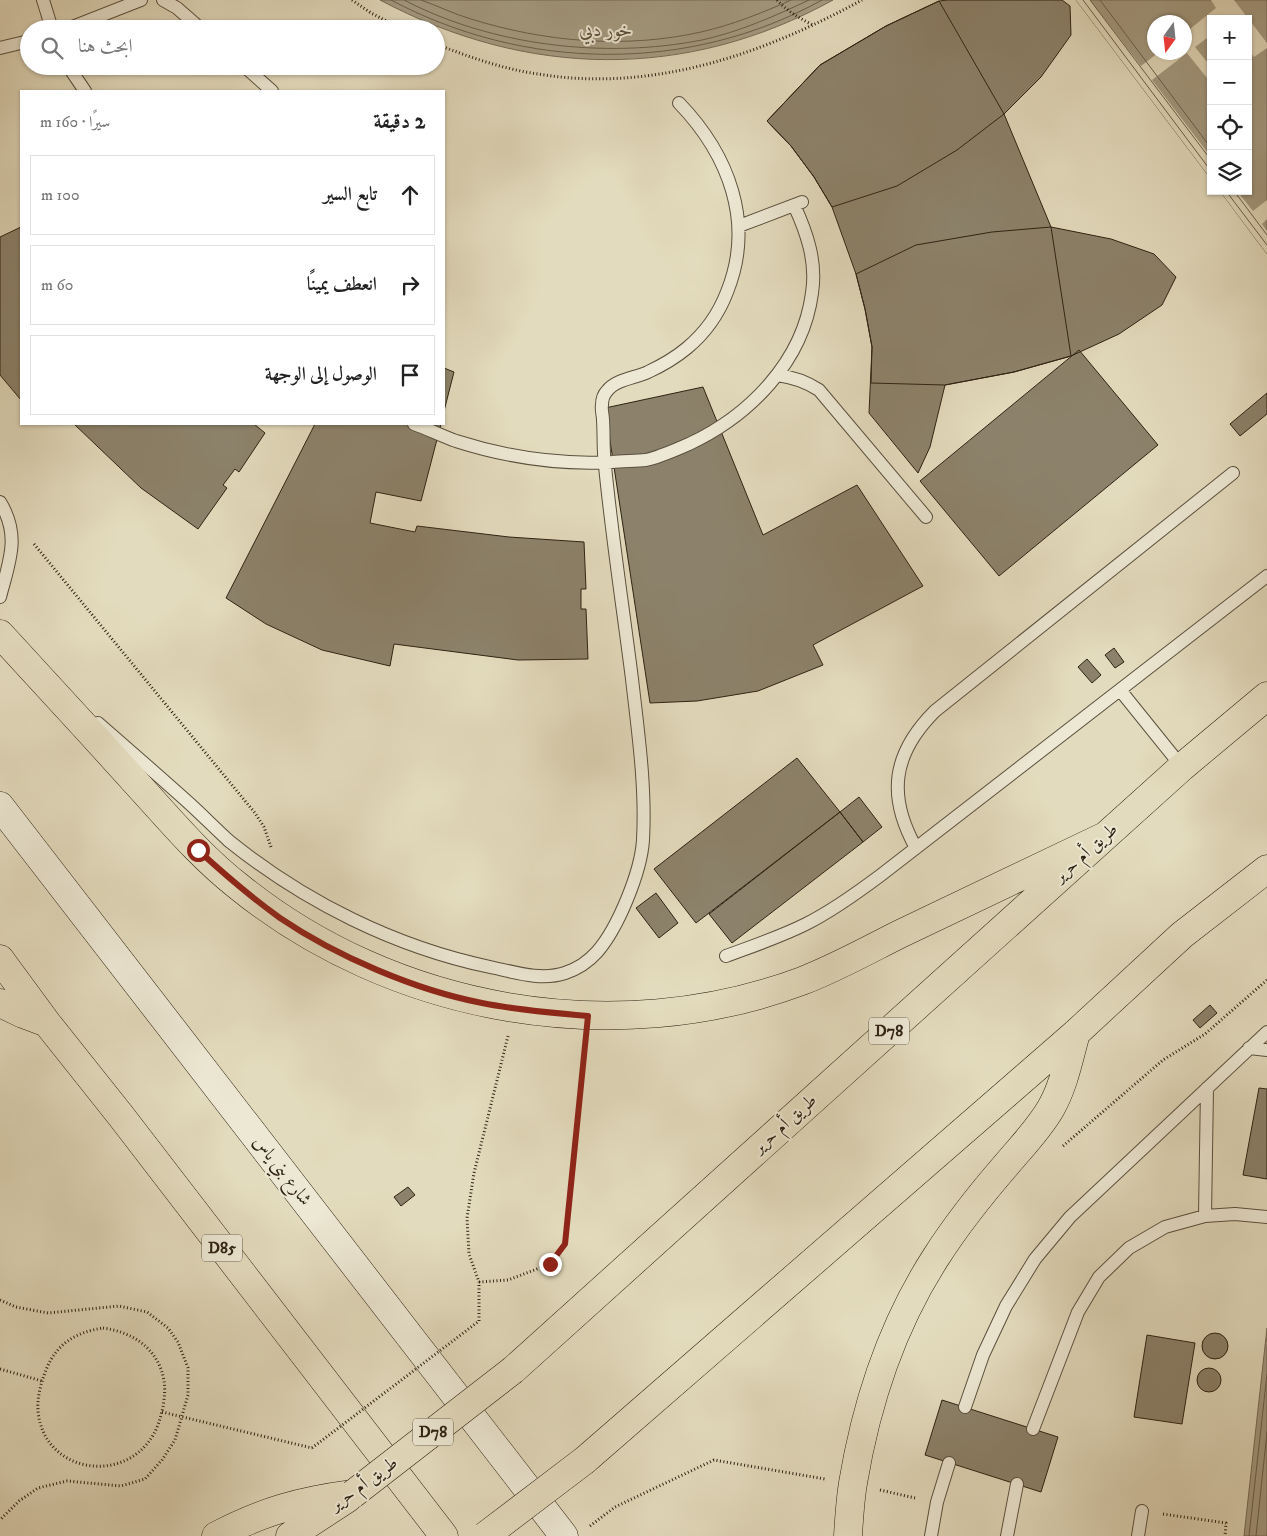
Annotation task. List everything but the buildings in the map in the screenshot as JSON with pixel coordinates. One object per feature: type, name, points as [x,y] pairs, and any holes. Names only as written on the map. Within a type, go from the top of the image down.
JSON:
[{"type":"main road","points":[[5,640],[198,850],[238,886],[281,918],[328,946],[377,970],[428,989],[480,1003],[588,1016],[642,1015],[695,1008],[748,997],[800,982],[850,960],[1103,837]]},
{"type":"main road","name":"طريق أم حرير","points":[[290,1536],[353,1494],[513,1370],[1103,837],[1182,767],[1267,696]]},
{"type":"main road","name":"شارع بني ياس","points":[[0,806],[575,1533]]},
{"type":"main road","points":[[484,1536],[585,1460],[1076,1033],[1182,935],[1267,869]]},
{"type":"main road","name":"D85","points":[[0,959],[47,1023],[444,1536]]},
{"type":"main road","points":[[0,1003],[47,1023]]},
{"type":"main road","points":[[848,1536],[853,1484],[865,1425],[882,1367],[906,1311],[935,1258],[969,1209],[1032,1136],[1052,1107],[1065,1075],[1076,1033]]},
{"type":"main road","points":[[216,1536],[242,1522],[278,1508],[315,1499],[353,1494]]},
{"type":"lane","points":[[43,0],[49,20]]},
{"type":"lane","points":[[90,20],[141,0]]},
{"type":"lane","points":[[163,0],[177,8],[191,20]]},
{"type":"lane","points":[[0,48],[20,43]]},
{"type":"lane","points":[[74,75],[84,90]]},
{"type":"lane","points":[[254,75],[271,90]]},
{"type":"lane","points":[[5,640],[228,840],[272,873],[318,902],[367,927],[418,947],[470,962],[544,976],[564,974],[582,965],[597,952],[620,914],[630,892],[643,844],[640,748],[604,462],[601,404],[604,394],[611,387],[645,374],[669,362],[690,345],[708,326],[723,303],[733,278],[738,252],[740,226],[736,204],[720,160],[700,126],[679,104]]},
{"type":"lane","points":[[416,425],[455,441],[508,455],[561,463],[646,460],[676,450],[705,437],[731,420],[756,399],[777,375],[795,348],[807,320],[813,292],[813,262],[798,204],[740,226]]},
{"type":"lane","points":[[777,375],[792,377],[806,382],[819,390],[926,517]]},
{"type":"lane","points":[[916,848],[899,808],[898,787],[900,765],[919,727],[935,711],[1233,473]]},
{"type":"lane","points":[[0,502],[8,516],[12,530],[12,545],[0,597]]},
{"type":"lane","points":[[726,956],[768,941],[807,923],[845,901],[1267,576]]},
{"type":"lane","points":[[1120,690],[1182,767]]},
{"type":"lane","points":[[965,1407],[982,1355],[1006,1306],[1035,1260],[1070,1217],[1267,1032]]},
{"type":"lane","points":[[1249,1048],[1267,1050]]},
{"type":"lane","points":[[1205,1216],[1207,1088]]},
{"type":"lane","points":[[1032,1428],[1078,1312],[1099,1277],[1129,1248],[1165,1227],[1205,1216],[1235,1214],[1267,1217]]},
{"type":"lane","points":[[931,1536],[937,1502],[949,1463]]},
{"type":"lane","points":[[1007,1536],[1017,1484]]},
{"type":"lane","points":[[1138,1536],[1142,1511]]},
{"type":"path","points":[[352,0],[385,20]]},
{"type":"path","points":[[776,0],[801,19],[813,25]]},
{"type":"path","points":[[445,48],[505,67],[538,74],[604,79],[652,75],[708,65],[730,58],[813,25],[862,0]]},
{"type":"path","points":[[8,516],[42,553],[255,813],[264,826],[271,842],[273,857],[272,873]]},
{"type":"path","points":[[1062,1147],[1163,1060],[1205,1034],[1267,980]]},
{"type":"path","points":[[162,1412],[312,1448],[479,1321],[479,1282],[468,1254],[467,1218],[474,1173],[514,1008]]},
{"type":"path","points":[[479,1282],[508,1280],[550,1264],[565,1244],[588,1016]]},
{"type":"path","points":[[0,1300],[16,1307],[48,1313],[119,1306],[148,1312],[168,1328],[178,1342],[188,1368],[188,1395],[176,1440],[162,1460],[145,1478],[121,1486],[67,1481],[38,1488],[19,1501],[0,1520]]},
{"type":"path","points":[[103,1328],[118,1330],[131,1335],[144,1344],[154,1355],[161,1368],[164,1382],[162,1412],[151,1439],[142,1451],[130,1460],[102,1467],[87,1466],[72,1461],[59,1452],[48,1440],[38,1411],[42,1381],[54,1354],[63,1343],[75,1335],[89,1330],[103,1328]]},
{"type":"path","points":[[0,1369],[42,1381]]},
{"type":"path","points":[[575,1533],[615,1506],[714,1460],[853,1484],[937,1502]]},
{"type":"path","points":[[1142,1511],[1226,1523],[1224,1536]]},
{"type":"water","name":"خور دبي","points":[[380,0],[833,0],[777,26],[721,45],[664,56],[606,60],[549,56],[492,44],[445,29],[445,20],[423,20]]},
{"type":"water","points":[[1076,0],[1267,0],[1267,254],[1223,195],[1252,195],[1252,15],[1207,15],[1207,174]]},
{"type":"water","points":[[1267,1328],[1267,1536],[1244,1536]]},
{"type":"pier","points":[[1076,0],[1090,0],[1141,66],[1149,60],[1178,60],[1152,80],[1207,152],[1207,174]]},
{"type":"pier","points":[[1211,0],[1234,0],[1246,15],[1207,15],[1216,8]]},
{"type":"pier","points":[[1207,15],[1207,38],[1195,47],[1207,62],[1207,78],[1192,59],[1192,27]]},
{"type":"pier","points":[[1252,23],[1267,43],[1267,48],[1254,57],[1252,54]]},
{"type":"pier","points":[[1223,195],[1240,195],[1253,211],[1267,200],[1267,219],[1262,224],[1267,231],[1267,254]]},
{"type":"route","points":[[198,850],[238,886],[281,918],[328,946],[377,970],[428,989],[480,1003],[588,1016],[565,1244],[550,1264]]}]
